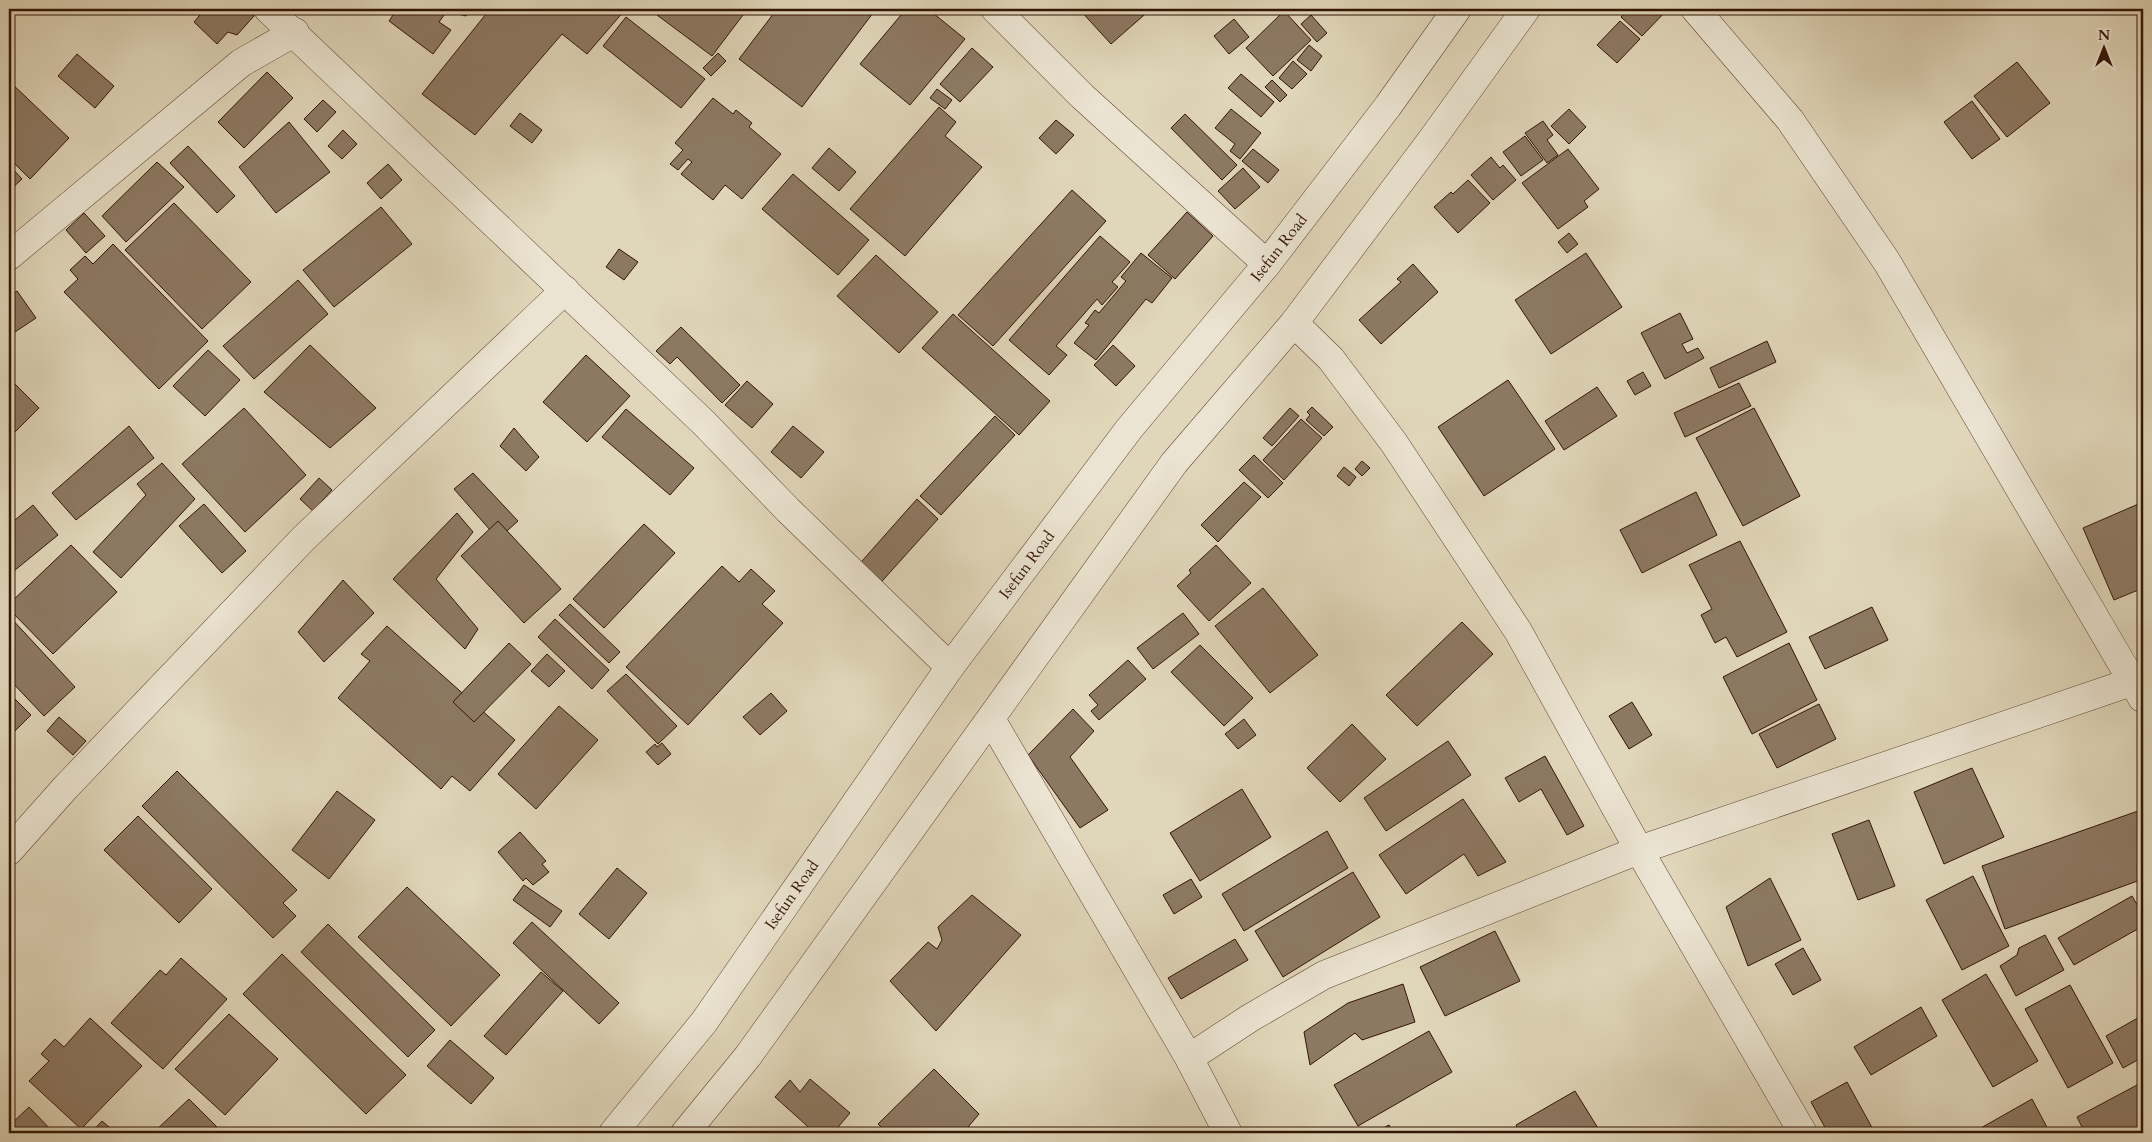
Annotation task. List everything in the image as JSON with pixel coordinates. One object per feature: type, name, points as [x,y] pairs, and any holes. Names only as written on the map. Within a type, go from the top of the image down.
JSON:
[{"type":"street","points":[[268,9],[295,32],[704,423],[788,510],[950,667]]},
{"type":"street","points":[[995,9],[1082,96],[1267,264]]},
{"type":"street","name":"Isefun Road","points":[[613,1133],[704,1022],[950,667],[1129,430],[1267,264],[1388,106],[1457,9]]},
{"type":"street","points":[[685,1133],[748,1056],[1174,463],[1294,323],[1433,138],[1526,9]]},
{"type":"street","points":[[1189,1058],[1250,1018],[1324,975],[1638,850],[2140,687],[1887,262],[1790,120],[1695,9]]},
{"type":"street","points":[[9,256],[241,63],[295,32]]},
{"type":"street","points":[[9,851],[66,787],[304,538],[565,290]]},
{"type":"street","points":[[1294,323],[1331,359],[1394,443],[1518,631],[1638,850],[1803,1133]]},
{"type":"street","points":[[991,720],[1189,1058],[1228,1133]]},
{"type":"building","points":[[205,9],[246,9],[254,16],[237,35],[228,32],[217,44],[194,22]]},
{"type":"building","points":[[397,9],[471,9],[466,16],[447,11],[439,22],[451,30],[433,54],[389,21]]},
{"type":"building","points":[[490,9],[623,9],[624,11],[587,54],[562,34],[475,135],[422,94]]},
{"type":"building","points":[[662,9],[742,9],[746,11],[712,56],[657,15]]},
{"type":"building","points":[[777,9],[876,9],[802,107],[739,59]]},
{"type":"building","points":[[906,9],[928,9],[965,39],[910,105],[860,64]]},
{"type":"building","points":[[1079,9],[1151,9],[1111,44]]},
{"type":"building","points":[[1629,9],[1668,9],[1642,36],[1621,17]]},
{"type":"building","points":[[1284,11],[1311,40],[1273,76],[1246,48]]},
{"type":"building","points":[[1311,15],[1327,33],[1317,42],[1301,24]]},
{"type":"building","points":[[626,17],[705,79],[681,108],[603,46]]},
{"type":"building","points":[[1234,19],[1249,37],[1229,54],[1214,36]]},
{"type":"building","points":[[1620,21],[1640,39],[1617,63],[1597,45]]},
{"type":"building","points":[[1309,45],[1322,56],[1311,71],[1297,60]]},
{"type":"building","points":[[972,48],[993,67],[960,102],[940,84]]},
{"type":"building","points":[[718,53],[726,61],[711,76],[703,68]]},
{"type":"building","points":[[77,54],[114,86],[95,108],[58,76]]},
{"type":"building","points":[[1293,61],[1307,74],[1292,89],[1279,78]]},
{"type":"building","points":[[2017,62],[2050,103],[2007,137],[1974,96]]},
{"type":"building","points":[[267,72],[293,98],[244,148],[218,122]]},
{"type":"building","points":[[1241,74],[1274,102],[1261,117],[1228,88]]},
{"type":"building","points":[[1272,80],[1287,95],[1280,102],[1265,87]]},
{"type":"building","points":[[9,81],[69,138],[30,179],[9,158]]},
{"type":"building","points":[[937,89],[952,100],[945,109],[930,98]]},
{"type":"building","points":[[713,98],[733,114],[736,110],[752,123],[749,127],[781,154],[742,199],[725,185],[713,200],[681,174],[692,162],[688,159],[678,170],[670,164],[683,150],[675,143]]},
{"type":"building","points":[[323,100],[336,112],[317,132],[304,119]]},
{"type":"building","points":[[1972,101],[2000,139],[1972,159],[1944,122]]},
{"type":"building","points":[[939,107],[956,122],[945,136],[982,167],[905,256],[850,209]]},
{"type":"building","points":[[1231,109],[1261,133],[1240,159],[1230,151],[1235,144],[1215,128]]},
{"type":"building","points":[[1569,109],[1586,127],[1569,144],[1551,126]]},
{"type":"building","points":[[520,113],[542,130],[532,143],[510,126]]},
{"type":"building","points":[[1185,114],[1237,165],[1222,180],[1171,128]]},
{"type":"building","points":[[1056,120],[1074,135],[1056,154],[1039,138]]},
{"type":"building","points":[[1543,121],[1553,135],[1547,140],[1558,155],[1547,163],[1525,133]]},
{"type":"building","points":[[289,122],[330,172],[276,213],[239,167]]},
{"type":"building","points":[[343,130],[357,144],[342,159],[328,146]]},
{"type":"building","points":[[1525,136],[1543,160],[1521,176],[1503,152]]},
{"type":"building","points":[[188,146],[235,196],[217,213],[170,163]]},
{"type":"building","points":[[829,148],[856,172],[839,191],[812,168]]},
{"type":"building","points":[[1253,149],[1279,170],[1268,183],[1242,161]]},
{"type":"building","points":[[1568,149],[1599,189],[1584,201],[1588,207],[1558,229],[1522,183]]},
{"type":"building","points":[[1491,157],[1500,168],[1503,165],[1516,180],[1493,200],[1471,175]]},
{"type":"building","points":[[157,162],[184,187],[126,242],[102,216]]},
{"type":"building","points":[[388,164],[402,180],[381,199],[367,183]]},
{"type":"building","points":[[9,165],[22,179],[9,191]]},
{"type":"building","points":[[1243,168],[1260,187],[1235,209],[1218,191]]},
{"type":"building","points":[[793,174],[869,240],[838,275],[762,209]]},
{"type":"building","points":[[1468,180],[1490,203],[1458,233],[1434,207],[1451,192],[1453,194]]},
{"type":"building","points":[[1072,190],[1106,221],[993,346],[958,315]]},
{"type":"building","points":[[174,203],[251,282],[202,329],[125,250]]},
{"type":"building","points":[[381,207],[412,244],[334,307],[303,270]]},
{"type":"building","points":[[1187,212],[1213,236],[1175,279],[1148,255]]},
{"type":"building","points":[[84,213],[105,236],[86,253],[66,230]]},
{"type":"building","points":[[1569,233],[1578,244],[1567,253],[1558,242]]},
{"type":"building","points":[[1100,236],[1130,262],[1112,282],[1118,287],[1102,305],[1097,299],[1056,346],[1067,355],[1049,375],[1009,340]]},
{"type":"building","points":[[113,244],[208,341],[159,389],[64,292],[78,279],[70,270],[85,256],[93,264]]},
{"type":"building","points":[[619,249],[638,262],[624,280],[606,267]]},
{"type":"building","points":[[1141,253],[1172,278],[1152,303],[1146,299],[1096,360],[1074,343],[1089,325],[1085,323],[1095,310],[1099,313],[1126,281],[1121,277]]},
{"type":"building","points":[[1586,253],[1622,307],[1551,354],[1515,300]]},
{"type":"building","points":[[876,255],[938,312],[899,353],[837,296]]},
{"type":"building","points":[[1413,264],[1438,292],[1381,344],[1359,320],[1401,282],[1397,279]]},
{"type":"building","points":[[298,280],[328,314],[254,379],[223,346]]},
{"type":"building","points":[[17,291],[36,318],[9,336],[9,297]]},
{"type":"building","points":[[1680,313],[1693,339],[1682,344],[1687,353],[1698,348],[1704,358],[1665,379],[1641,333]]},
{"type":"building","points":[[953,314],[1050,401],[1019,435],[922,348]]},
{"type":"building","points":[[681,327],[740,385],[722,403],[677,357],[670,364],[656,351]]},
{"type":"building","points":[[1767,341],[1776,362],[1719,388],[1710,368]]},
{"type":"building","points":[[310,345],[376,408],[330,448],[264,392]]},
{"type":"building","points":[[1113,345],[1135,366],[1116,386],[1094,365]]},
{"type":"building","points":[[208,350],[240,380],[205,416],[173,386]]},
{"type":"building","points":[[586,355],[630,396],[587,442],[543,402]]},
{"type":"building","points":[[1643,372],[1651,386],[1635,395],[1627,381]]},
{"type":"building","points":[[9,378],[39,408],[9,438]]},
{"type":"building","points":[[1508,380],[1555,449],[1484,496],[1438,427]]},
{"type":"building","points":[[747,381],[773,404],[752,428],[725,405]]},
{"type":"building","points":[[1739,383],[1751,406],[1685,437],[1674,413]]},
{"type":"building","points":[[1597,387],[1617,416],[1564,450],[1545,421]]},
{"type":"building","points":[[1312,407],[1333,427],[1324,436],[1306,420],[1310,415],[1307,412]]},
{"type":"building","points":[[244,408],[306,475],[245,532],[182,464]]},
{"type":"building","points":[[1290,408],[1299,416],[1272,446],[1263,438]]},
{"type":"building","points":[[1754,408],[1800,496],[1743,526],[1696,438]]},
{"type":"building","points":[[626,409],[694,468],[670,495],[602,437]]},
{"type":"building","points":[[995,416],[1015,435],[941,515],[920,496]]},
{"type":"building","points":[[1301,419],[1322,438],[1284,480],[1263,460]]},
{"type":"building","points":[[129,426],[154,458],[76,520],[52,493]]},
{"type":"building","points":[[793,426],[824,452],[801,478],[771,452]]},
{"type":"building","points":[[514,428],[539,457],[526,471],[500,446]]},
{"type":"building","points":[[1254,455],[1283,483],[1268,498],[1239,470]]},
{"type":"building","points":[[1362,461],[1370,468],[1362,476],[1355,469]]},
{"type":"building","points":[[162,463],[195,499],[121,578],[93,552],[146,495],[137,484]]},
{"type":"building","points":[[1344,467],[1356,477],[1349,486],[1337,476]]},
{"type":"building","points":[[473,473],[518,521],[498,539],[454,489]]},
{"type":"building","points":[[319,478],[332,490],[313,511],[300,499]]},
{"type":"building","points":[[1244,482],[1261,497],[1218,542],[1201,525]]},
{"type":"building","points":[[1696,492],[1717,535],[1642,573],[1620,530]]},
{"type":"building","points":[[917,499],[938,519],[875,589],[854,570]]},
{"type":"building","points":[[2143,502],[2143,588],[2114,600],[2083,528]]},
{"type":"building","points":[[204,504],[246,551],[222,573],[179,526]]},
{"type":"building","points":[[33,505],[58,535],[9,575],[9,525]]},
{"type":"building","points":[[457,513],[473,532],[436,579],[478,629],[465,649],[393,579]]},
{"type":"building","points":[[498,521],[561,589],[524,623],[461,556]]},
{"type":"building","points":[[644,524],[675,553],[604,628],[573,599]]},
{"type":"building","points":[[1740,541],[1787,632],[1737,657],[1726,637],[1715,643],[1701,615],[1712,609],[1689,565]]},
{"type":"building","points":[[71,545],[117,592],[53,654],[9,609],[9,604]]},
{"type":"building","points":[[1216,545],[1251,583],[1209,621],[1177,586],[1191,573],[1189,570]]},
{"type":"building","points":[[722,566],[739,582],[751,569],[775,591],[762,604],[783,623],[688,725],[626,667]]},
{"type":"building","points":[[343,580],[374,613],[324,662],[298,632]]},
{"type":"building","points":[[1263,588],[1318,655],[1270,693],[1215,626]]},
{"type":"building","points":[[570,604],[620,652],[609,663],[559,615]]},
{"type":"building","points":[[1872,607],[1888,640],[1825,669],[1809,637]]},
{"type":"building","points":[[1183,613],[1199,634],[1153,669],[1137,648]]},
{"type":"building","points":[[9,616],[75,687],[44,716],[9,679]]},
{"type":"building","points":[[555,619],[609,670],[592,689],[538,637]]},
{"type":"building","points":[[1462,622],[1493,654],[1417,726],[1386,695]]},
{"type":"building","points":[[387,626],[515,740],[470,791],[452,776],[441,789],[338,698],[370,661],[361,654]]},
{"type":"building","points":[[509,643],[531,664],[474,722],[453,702]]},
{"type":"building","points":[[1789,643],[1817,700],[1752,734],[1723,677]]},
{"type":"building","points":[[1200,645],[1253,698],[1224,726],[1171,672]]},
{"type":"building","points":[[547,654],[565,671],[549,687],[531,671]]},
{"type":"building","points":[[1128,660],[1146,679],[1099,720],[1091,711],[1098,705],[1089,695]]},
{"type":"building","points":[[626,674],[677,726],[658,744],[607,691]]},
{"type":"building","points":[[9,693],[31,715],[9,737]]},
{"type":"building","points":[[771,693],[787,711],[760,735],[743,717]]},
{"type":"building","points":[[1632,702],[1652,735],[1629,749],[1609,716]]},
{"type":"building","points":[[1819,704],[1836,739],[1777,768],[1759,734]]},
{"type":"building","points":[[559,706],[598,740],[536,809],[498,774]]},
{"type":"building","points":[[1073,709],[1094,731],[1070,757],[1108,810],[1080,828],[1028,755]]},
{"type":"building","points":[[59,717],[86,741],[73,755],[47,731]]},
{"type":"building","points":[[1244,719],[1256,735],[1238,749],[1225,734]]},
{"type":"building","points":[[1352,724],[1386,759],[1340,802],[1307,768]]},
{"type":"building","points":[[1448,741],[1471,775],[1386,831],[1364,798]]},
{"type":"building","points":[[662,743],[671,754],[658,765],[646,752],[655,744],[657,747]]},
{"type":"building","points":[[1545,756],[1584,826],[1567,835],[1541,789],[1519,802],[1505,778]]},
{"type":"building","points":[[1972,768],[2004,837],[1944,864],[1914,792]]},
{"type":"building","points":[[177,771],[297,890],[283,903],[296,916],[273,938],[142,806]]},
{"type":"building","points":[[1242,789],[1271,837],[1200,881],[1170,833]]},
{"type":"building","points":[[337,791],[375,820],[329,879],[292,850]]},
{"type":"building","points":[[1463,799],[1506,862],[1478,876],[1464,854],[1406,894],[1379,855]]},
{"type":"building","points":[[2138,811],[2143,826],[2143,879],[2005,929],[1982,866]]},
{"type":"building","points":[[138,816],[212,889],[179,923],[104,850]]},
{"type":"building","points":[[1869,820],[1895,886],[1858,900],[1832,834]]},
{"type":"building","points":[[1327,831],[1348,868],[1244,931],[1222,894]]},
{"type":"building","points":[[520,832],[546,861],[542,864],[549,872],[533,885],[526,878],[523,881],[498,852]]},
{"type":"building","points":[[617,868],[647,893],[609,939],[579,914]]},
{"type":"building","points":[[1353,872],[1380,917],[1283,977],[1255,931]]},
{"type":"building","points":[[1973,876],[2009,946],[1962,970],[1926,900]]},
{"type":"building","points":[[1770,878],[1801,940],[1748,966],[1726,907]]},
{"type":"building","points":[[1191,879],[1202,897],[1174,914],[1163,895]]},
{"type":"building","points":[[524,885],[562,911],[550,927],[513,900]]},
{"type":"building","points":[[407,887],[500,975],[451,1026],[358,937]]},
{"type":"building","points":[[972,895],[1021,935],[936,1031],[890,981],[928,942],[937,949],[942,940],[938,927]]},
{"type":"building","points":[[2132,896],[2143,915],[2143,926],[2074,965],[2058,938]]},
{"type":"building","points":[[532,922],[619,1003],[599,1024],[513,943]]},
{"type":"building","points":[[328,924],[435,1030],[408,1057],[301,952]]},
{"type":"building","points":[[1495,931],[1520,981],[1445,1016],[1420,967]]},
{"type":"building","points":[[2045,935],[2064,970],[2016,996],[2000,966],[2017,955],[2019,948]]},
{"type":"building","points":[[1235,939],[1248,960],[1181,999],[1168,978]]},
{"type":"building","points":[[1803,948],[1821,980],[1793,995],[1775,964]]},
{"type":"building","points":[[282,954],[406,1075],[366,1114],[243,994]]},
{"type":"building","points":[[181,958],[227,999],[163,1069],[111,1023],[160,970],[166,975]]},
{"type":"building","points":[[541,972],[563,991],[506,1055],[484,1036]]},
{"type":"building","points":[[1986,974],[2038,1061],[1993,1087],[1942,1000]]},
{"type":"building","points":[[1403,984],[1415,1022],[1362,1040],[1355,1033],[1310,1065],[1304,1032],[1348,1003]]},
{"type":"building","points":[[2070,985],[2113,1063],[2068,1088],[2025,1009]]},
{"type":"building","points":[[1921,1007],[1937,1036],[1871,1075],[1854,1047]]},
{"type":"building","points":[[229,1014],[278,1059],[225,1115],[175,1069]]},
{"type":"building","points":[[2143,1015],[2143,1057],[2123,1068],[2106,1036]]},
{"type":"building","points":[[90,1018],[142,1066],[81,1129],[29,1081],[49,1061],[41,1054],[55,1039],[64,1047]]},
{"type":"building","points":[[1429,1031],[1452,1072],[1358,1126],[1334,1085]]},
{"type":"building","points":[[450,1040],[494,1078],[471,1104],[427,1066]]},
{"type":"building","points":[[934,1069],[979,1114],[963,1133],[888,1133],[878,1124]]},
{"type":"building","points":[[810,1079],[850,1113],[833,1133],[815,1133],[775,1097],[790,1080],[800,1092]]},
{"type":"building","points":[[1847,1082],[1875,1133],[1828,1133],[1811,1102]]},
{"type":"building","points":[[2137,1085],[2143,1097],[2143,1133],[2085,1133],[2077,1117]]},
{"type":"building","points":[[1575,1091],[1601,1133],[1520,1133],[1516,1125]]},
{"type":"building","points":[[189,1099],[223,1133],[153,1133]]},
{"type":"building","points":[[2032,1099],[2050,1133],[1972,1133]]},
{"type":"building","points":[[29,1107],[54,1133],[14,1133],[9,1126]]},
{"type":"building","points":[[102,1121],[116,1133],[91,1133]]},
{"type":"building","points":[[1389,1125],[1394,1133],[1374,1133]]}]
